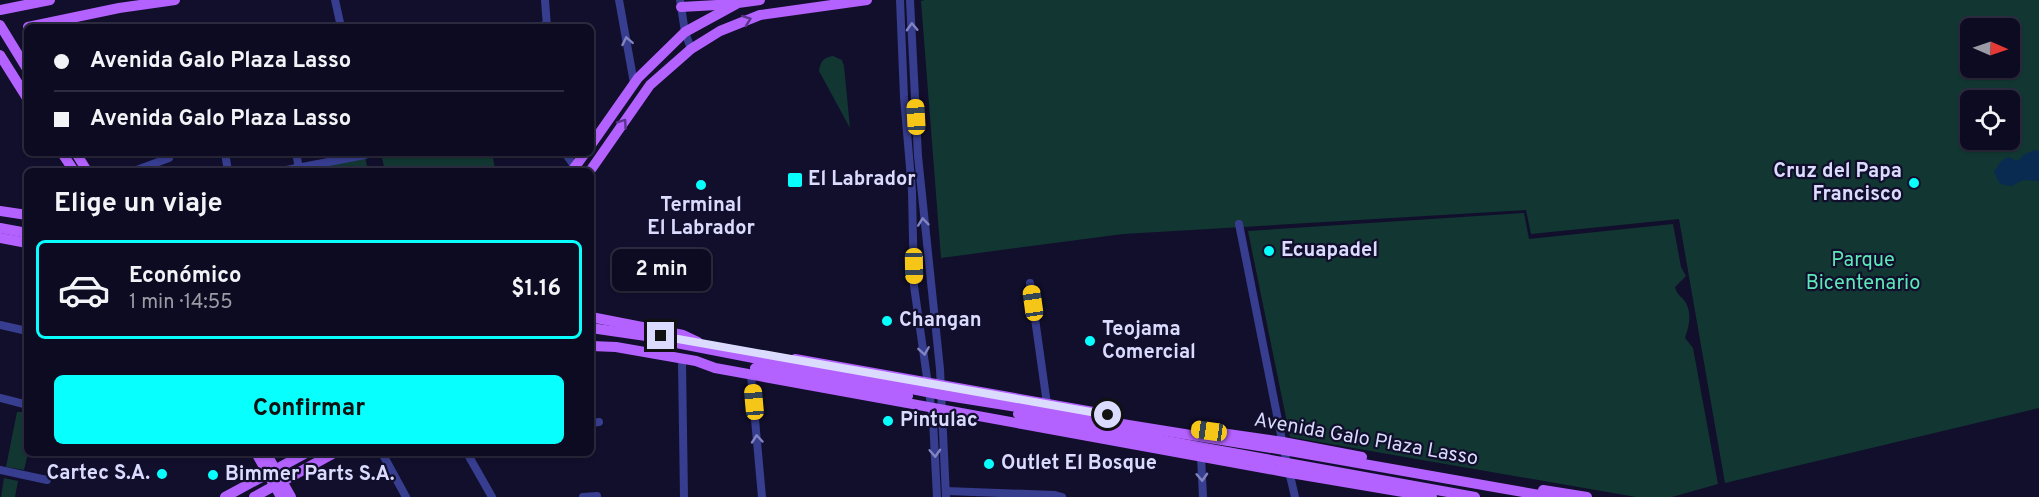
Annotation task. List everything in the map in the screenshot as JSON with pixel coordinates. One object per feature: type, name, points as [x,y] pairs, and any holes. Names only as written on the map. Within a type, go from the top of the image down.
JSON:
[{"type":"main road","points":[[0,10],[50,0]]},
{"type":"main road","points":[[43,24],[175,0]]},
{"type":"main road","points":[[680,3],[738,3],[760,0]]},
{"type":"main road","points":[[592,168],[650,85],[691,49],[720,31],[760,15],[867,0]]},
{"type":"main road","points":[[594,141],[634,83],[685,32],[738,3]]},
{"type":"main road","points":[[24,27],[2,30],[24,64]]},
{"type":"main road","points":[[0,55],[24,93]]},
{"type":"main road","points":[[0,210],[24,214]]},
{"type":"main road","points":[[0,222],[24,226]]},
{"type":"main road","points":[[0,228],[24,232]]},
{"type":"main road","points":[[0,238],[24,242]]},
{"type":"main road","points":[[594,318],[683,335],[698,342]]},
{"type":"main road","points":[[594,328],[653,338]]},
{"type":"main road","name":"Avenida Galo Plaza Lasso","points":[[653,338],[661,336],[698,342],[1201,457],[1475,497]]},
{"type":"main road","name":"Avenida Galo Plaza Lasso","points":[[653,338],[1432,497]]},
{"type":"main road","points":[[594,345],[696,361]]},
{"type":"main road","points":[[594,352],[716,368]]},
{"type":"main road","name":"Avenida Galo Plaza Lasso","points":[[696,361],[702,359],[936,397],[1283,446],[1587,497]]},
{"type":"main road","name":"Avenida Galo Plaza Lasso","points":[[696,361],[716,368],[752,375],[936,397],[1047,404],[1551,497]]},
{"type":"main road","points":[[259,456],[291,497]]},
{"type":"main road","points":[[267,456],[273,472]]},
{"type":"main road","points":[[225,497],[301,456]]},
{"type":"main road","points":[[255,497],[329,456]]},
{"type":"main road","points":[[280,483],[282,497]]},
{"type":"street","points":[[335,0],[340,24]]},
{"type":"street","points":[[544,0],[547,24]]},
{"type":"street","points":[[619,0],[634,83]]},
{"type":"street","points":[[900,0],[904,97],[916,191],[946,494],[1055,495],[1062,497]]},
{"type":"street","points":[[910,0],[916,191],[914,286],[936,397],[937,497]]},
{"type":"street","points":[[680,3],[685,32],[691,49]]},
{"type":"street","points":[[297,156],[299,168],[356,156]]},
{"type":"street","points":[[142,168],[169,158]]},
{"type":"street","points":[[1239,224],[1283,446],[1296,497]]},
{"type":"street","points":[[1030,283],[1047,404]]},
{"type":"street","points":[[0,325],[24,330]]},
{"type":"street","points":[[682,363],[684,497]]},
{"type":"street","points":[[752,375],[762,497]]},
{"type":"street","points":[[0,398],[24,404]]},
{"type":"street","points":[[384,456],[406,497]]},
{"type":"street","points":[[469,456],[492,497]]},
{"type":"street","points":[[1201,457],[1203,497]]},
{"type":"street","points":[[0,470],[47,480]]},
{"type":"street","points":[[583,497],[597,496]]},
{"type":"green space","name":"Parque Bicentenario","points":[[925,0],[2039,0],[2039,408],[1725,483],[1679,219],[1531,234],[1526,210],[1123,234],[941,258],[921,1]]},
{"type":"green space","points":[[833,56],[842,60],[844,66],[850,128],[819,71],[823,60]]},
{"type":"green space","points":[[382,156],[493,156],[495,168],[384,168]]},
{"type":"green space","points":[[365,157],[367,168],[312,168]]},
{"type":"green space","points":[[1524,213],[1529,239],[1673,224],[1681,267],[1686,276],[1675,287],[1689,312],[1689,325],[1685,338],[1693,348],[1718,484],[1672,497],[1636,497],[1290,437],[1248,231]]},
{"type":"green space","points":[[17,412],[24,412],[24,456],[27,456],[24,470],[6,467]]},
{"type":"green space","points":[[4,478],[18,481],[15,497],[1,497]]},
{"type":"water","points":[[2035,150],[2039,151],[2039,181],[2023,180],[2012,186],[2000,184],[1994,172],[2001,161],[2009,157],[2017,161],[2025,154]]},
{"type":"place","name":"El Labrador","points":[[795,180]]},
{"type":"place","name":"Cruz del Papa Francisco","points":[[1914,183]]},
{"type":"place","name":"Terminal El Labrador","points":[[701,185]]},
{"type":"place","name":"Ecuapadel","points":[[1269,251]]},
{"type":"place","name":"Changan","points":[[887,321]]},
{"type":"place","name":"Teojama Comercial","points":[[1090,341]]},
{"type":"place","name":"Pintulac","points":[[888,421]]},
{"type":"place","name":"Outlet El Bosque","points":[[989,464]]},
{"type":"place","name":"Cartec S.A.","points":[[162,474]]},
{"type":"place","name":"Bimmer Parts S.A.","points":[[213,475]]},
{"type":"route","points":[[661,336],[1108,415]]}]
